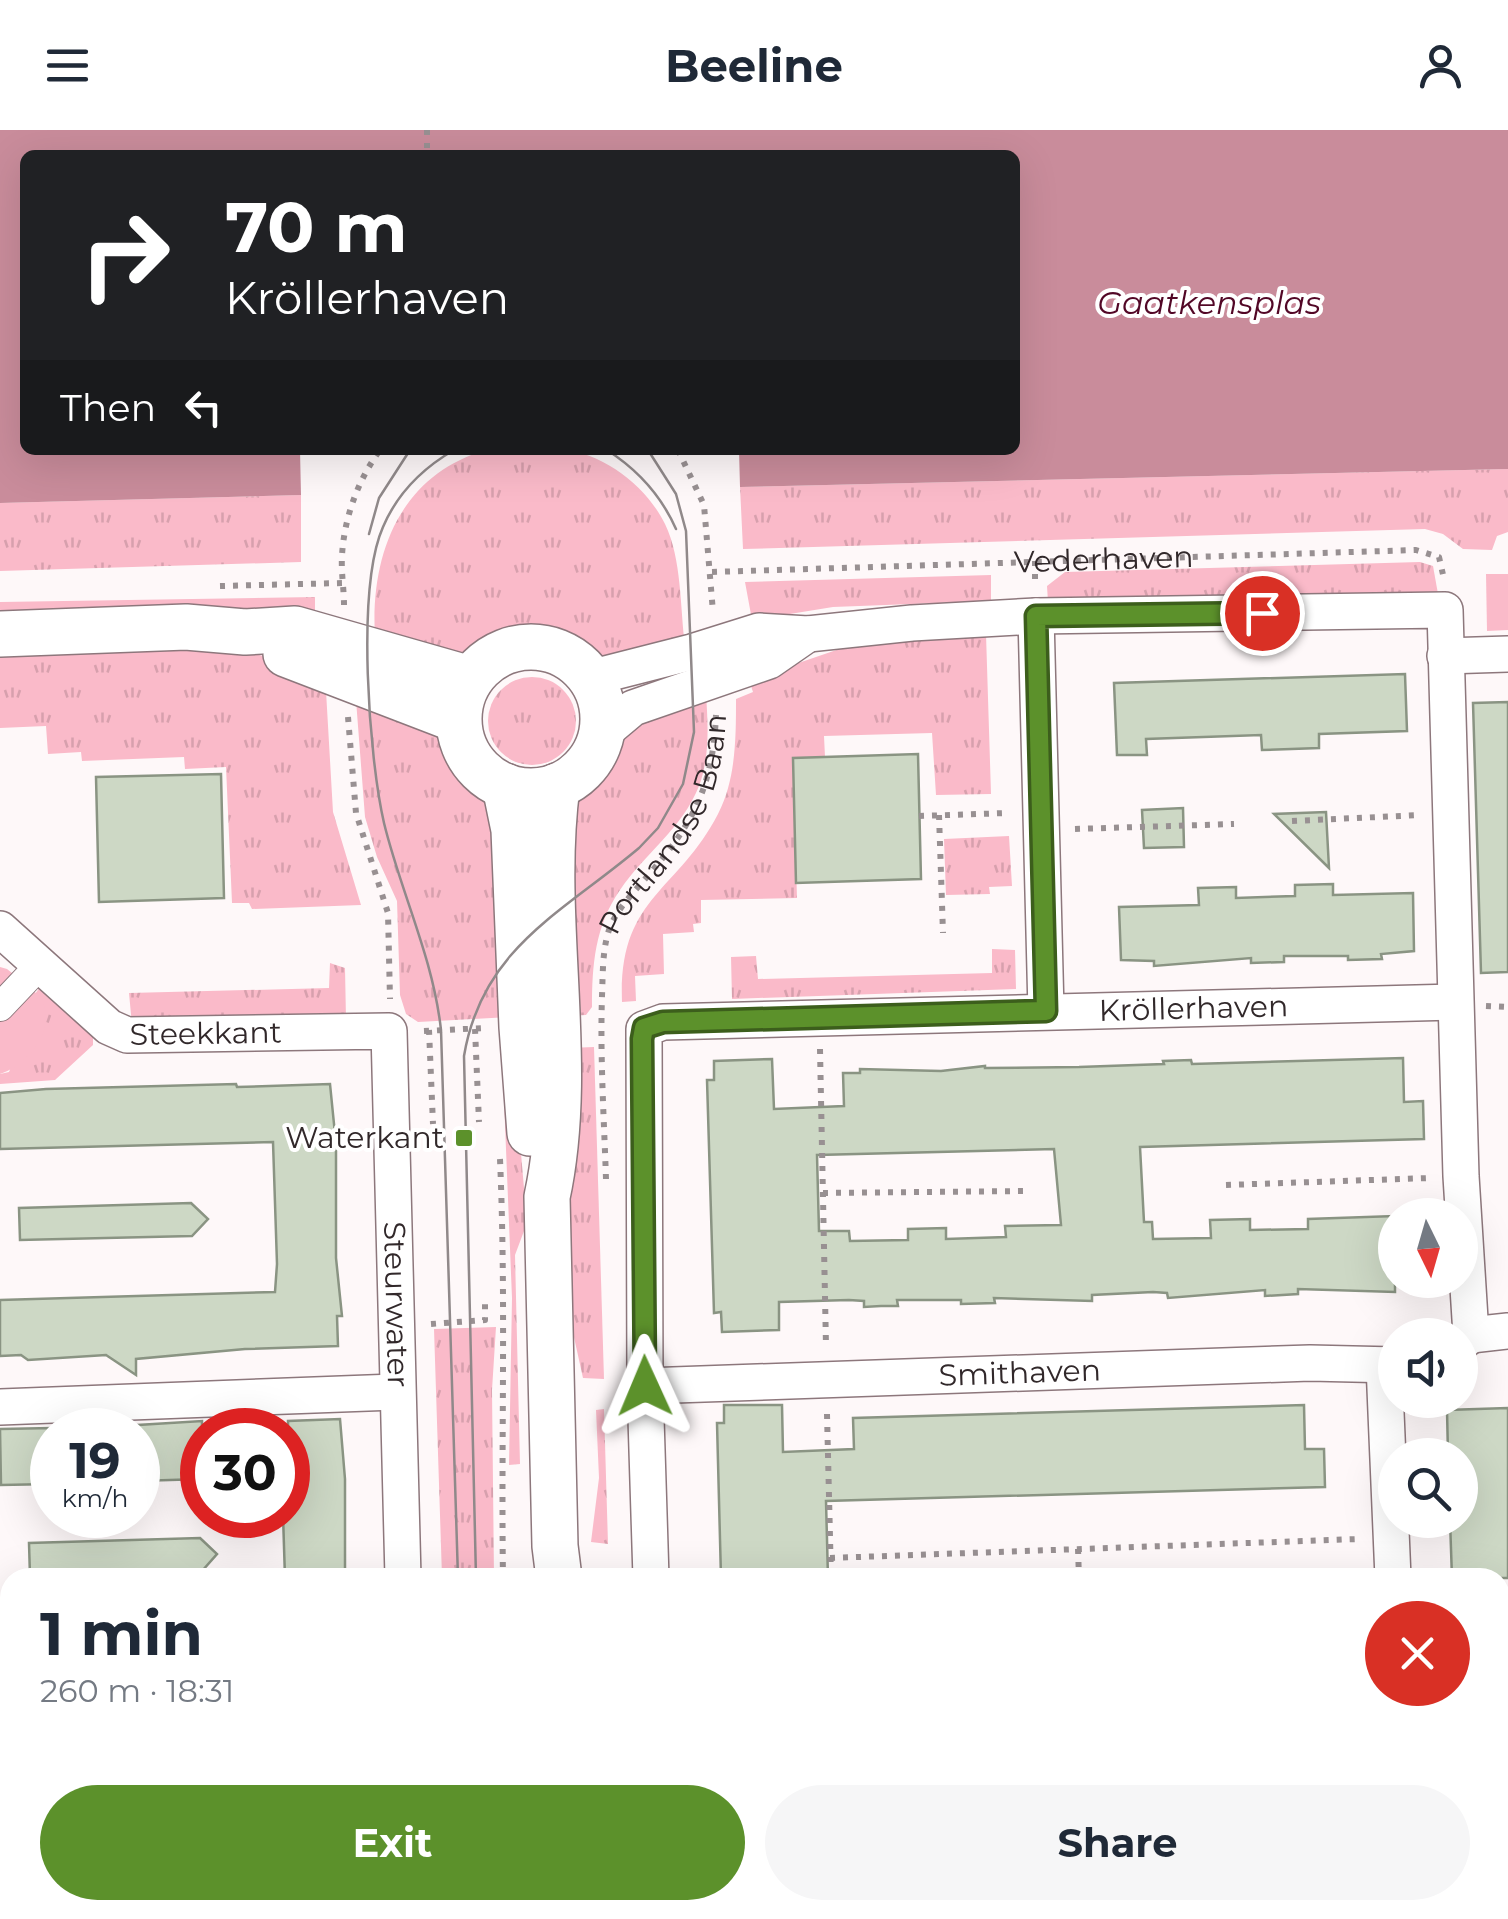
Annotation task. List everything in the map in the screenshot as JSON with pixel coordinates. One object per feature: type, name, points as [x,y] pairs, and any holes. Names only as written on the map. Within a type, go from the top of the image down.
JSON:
[{"type":"street","points":[[1445,610],[1465,1318]]},
{"type":"street","name":"Vederhaven","points":[[602,734],[633,708],[715,661],[759,630],[808,634],[912,622],[1036,616],[1445,610]]},
{"type":"street","points":[[1036,616],[1046,1011]]},
{"type":"street","points":[[0,634],[186,627],[245,632],[284,654],[346,660],[464,700]]},
{"type":"street","points":[[530,646],[553,650],[574,660],[590,678],[599,694],[603,714],[602,734],[586,766],[557,786],[522,791],[486,776],[472,760],[462,741],[464,700],[486,662],[507,651],[530,646]]},
{"type":"street","points":[[1445,656],[1508,654]]},
{"type":"street","name":"Vederhaven","points":[[590,678],[715,661]]},
{"type":"street","name":"Portlandse Baan","points":[[505,786],[560,1025]]},
{"type":"street","name":"Portlandse Baan","points":[[546,1566],[547,1198],[556,1154],[560,1025],[552,827],[557,786]]},
{"type":"street","name":"Steekkant","points":[[0,929],[109,1027],[127,1035],[388,1031]]},
{"type":"street","points":[[0,1007],[38,966]]},
{"type":"street","name":"Kröllerhaven","points":[[644,1028],[663,1022],[1456,1002]]},
{"type":"street","points":[[644,1028],[645,1386],[651,1568]]},
{"type":"street","name":"Steurwater","points":[[388,1031],[403,1568]]},
{"type":"street","points":[[1478,1337],[1508,1331]]},
{"type":"street","name":"Smithaven","points":[[645,1386],[1310,1363],[1378,1365]]},
{"type":"street","points":[[0,1407],[396,1392]]},
{"type":"street","points":[[1392,1538],[1393,1568]]},
{"type":"path","points":[[377,455],[360,482],[341,558],[356,813],[388,913],[388,1031],[626,1024],[644,1028]]},
{"type":"path","name":"Portlandse Baan","points":[[560,1025],[603,961],[618,910],[686,829],[705,789],[715,736],[712,572],[704,505],[680,455]]},
{"type":"path","name":"Vederhaven","points":[[712,572],[1416,550],[1439,557],[1443,565],[1445,610]]},
{"type":"path","points":[[1292,821],[1450,814]]},
{"type":"path","points":[[939,815],[942,933]]},
{"type":"path","points":[[919,816],[1234,824]]},
{"type":"path","points":[[819,1019],[831,1568]]},
{"type":"path","points":[[475,1028],[479,1122]]},
{"type":"path","points":[[429,1030],[433,1124]]},
{"type":"path","points":[[499,1147],[504,1312],[503,1568]]},
{"type":"path","points":[[1226,1185],[1462,1176]]},
{"type":"path","points":[[823,1193],[1027,1191]]},
{"type":"path","points":[[394,1326],[486,1320],[485,1304]]},
{"type":"path","points":[[439,1309],[440,1323]]},
{"type":"path","points":[[830,1558],[1392,1538]]},
{"type":"path","points":[[503,1546],[546,1566]]},
{"type":"path","points":[[1078,1549],[1079,1568]]},
{"type":"green space","points":[[474,455],[584,455],[623,474],[657,510],[671,538],[685,646],[603,659],[545,636],[505,638],[463,654],[375,637],[378,576],[396,522],[432,478]]},
{"type":"green space","points":[[1508,469],[1508,532],[1497,536],[1492,550],[1463,549],[1443,534],[1425,529],[743,549],[740,487]]},
{"type":"green space","points":[[301,495],[301,562],[0,571],[0,503]]},
{"type":"green space","points":[[1420,562],[1433,566],[1438,594],[1048,602],[1047,586],[1065,572]]},
{"type":"green space","points":[[1486,574],[1508,574],[1508,630],[1487,631]]},
{"type":"green space","points":[[991,575],[991,601],[833,607],[752,620],[745,582]]},
{"type":"green space","points":[[315,597],[315,617],[0,614],[0,602]]},
{"type":"green space","points":[[986,634],[991,794],[936,795],[932,733],[824,736],[825,757],[793,759],[797,898],[701,900],[701,923],[693,924],[694,932],[663,934],[664,974],[635,976],[636,1001],[622,1002],[623,967],[640,917],[702,840],[724,801],[734,758],[736,699],[753,692],[749,680],[851,645]]},
{"type":"green space","points":[[201,645],[285,663],[326,691],[333,812],[361,905],[252,909],[249,903],[232,903],[226,767],[185,769],[184,757],[82,761],[81,752],[48,754],[46,726],[0,728],[0,650]]},
{"type":"green space","points":[[523,677],[541,677],[557,684],[569,696],[576,721],[569,746],[557,758],[541,765],[523,765],[507,758],[495,746],[488,730],[488,712],[495,696],[507,684]]},
{"type":"green space","points":[[706,694],[707,752],[699,786],[683,815],[630,877],[605,918],[597,946],[592,1007],[586,1015],[567,1016],[576,798],[604,768],[633,724]]},
{"type":"green space","points":[[356,700],[446,735],[471,782],[495,805],[511,1017],[418,1022],[406,1014],[400,995],[397,901],[377,857],[365,817]]},
{"type":"green space","points":[[1009,836],[1012,886],[989,887],[990,894],[946,895],[944,839]]},
{"type":"green space","points":[[992,949],[1015,950],[1016,989],[732,999],[731,957],[756,956],[758,979],[992,973]]},
{"type":"green space","points":[[330,963],[345,968],[346,1019],[132,1025],[129,993],[329,988]]},
{"type":"green space","points":[[0,967],[36,993],[46,1014],[36,1046],[19,1064],[0,1074]]},
{"type":"green space","points":[[40,987],[93,1037],[93,1045],[55,1080],[0,1084],[0,1074],[9,1072]]},
{"type":"green space","points":[[594,1047],[604,1379],[583,1378],[566,1301],[568,1048]]},
{"type":"green space","points":[[512,1049],[527,1223],[515,1255],[520,1464],[509,1465],[512,1298],[502,1050]]},
{"type":"green space","points":[[496,1327],[492,1390],[494,1568],[442,1568],[434,1329]]},
{"type":"green space","points":[[604,1409],[608,1544],[591,1542],[599,1478],[596,1410]]},
{"type":"water","name":"Gaatkensplas","points":[[0,130],[1508,130],[1508,469],[740,487],[739,455],[1020,455],[1020,150],[20,150],[20,455],[300,455],[301,495],[0,503]]},
{"type":"building","points":[[1405,674],[1407,731],[1319,734],[1319,748],[1262,750],[1261,735],[1146,739],[1147,755],[1117,755],[1114,683]]},
{"type":"building","points":[[1508,702],[1508,972],[1481,973],[1473,703]]},
{"type":"building","points":[[918,754],[921,879],[796,883],[793,758]]},
{"type":"building","points":[[221,774],[224,898],[99,902],[96,777]]},
{"type":"building","points":[[1183,808],[1184,847],[1144,848],[1142,810]]},
{"type":"building","points":[[1326,812],[1329,868],[1274,814]]},
{"type":"building","points":[[1333,884],[1333,895],[1413,893],[1414,951],[1381,954],[1382,959],[1284,956],[1284,962],[1251,963],[1251,958],[1154,966],[1154,961],[1121,960],[1119,907],[1199,905],[1198,888],[1236,887],[1236,898],[1295,896],[1295,885]]},
{"type":"building","points":[[1403,1058],[1404,1102],[1423,1101],[1424,1139],[1140,1147],[1144,1222],[1152,1222],[1153,1239],[1211,1238],[1210,1220],[1250,1219],[1250,1230],[1308,1229],[1308,1219],[1378,1217],[1378,1291],[1298,1289],[1298,1294],[1265,1296],[1265,1290],[1168,1298],[1167,1293],[1153,1292],[1092,1295],[1092,1301],[994,1298],[995,1303],[961,1304],[961,1300],[897,1300],[898,1306],[864,1307],[864,1301],[849,1300],[779,1302],[779,1330],[722,1332],[721,1312],[714,1313],[707,1080],[714,1080],[714,1061],[772,1059],[774,1109],[844,1106],[843,1073],[860,1073],[860,1069],[941,1071],[985,1066],[1079,1067],[1191,1060],[1192,1064]],"holes":[[[1054,1149],[1061,1225],[1005,1226],[1006,1237],[946,1239],[946,1228],[908,1229],[908,1240],[850,1241],[849,1231],[819,1231],[817,1155]]]},
{"type":"building","points":[[330,1084],[342,1316],[337,1316],[338,1346],[136,1359],[136,1375],[106,1355],[28,1360],[21,1355],[0,1356],[0,1300],[275,1292],[277,1264],[273,1142],[0,1149],[0,1093]]},
{"type":"building","points":[[191,1203],[208,1219],[192,1236],[20,1240],[19,1208]]},
{"type":"building","points":[[724,1405],[782,1405],[783,1452],[854,1449],[853,1418],[1304,1405],[1305,1449],[1324,1449],[1325,1487],[826,1501],[828,1568],[721,1568],[717,1423],[724,1423]]},
{"type":"building","points":[[1508,1408],[1508,1568],[1452,1568],[1451,1538],[1478,1538],[1478,1438],[1448,1438],[1447,1418],[1478,1418],[1478,1409]]},
{"type":"building","points":[[340,1419],[345,1568],[285,1568],[284,1538],[310,1538],[310,1420]]},
{"type":"building","points":[[180,1422],[180,1480],[160,1480],[160,1424]]},
{"type":"building","points":[[30,1428],[30,1484],[1,1485],[0,1429]]},
{"type":"building","points":[[200,1538],[217,1554],[205,1568],[30,1568],[29,1543]]},
{"type":"tram line","points":[[369,534],[379,498],[407,455]]},
{"type":"tram line","points":[[447,455],[412,483],[383,527],[375,555],[367,630],[370,717],[384,823],[424,951],[441,1030],[458,1568]]},
{"type":"tram line","points":[[614,455],[648,484],[676,529]]},
{"type":"tram line","points":[[476,1568],[464,1056],[488,987],[507,960],[529,936],[639,848],[658,828],[683,784],[694,732],[686,531],[676,494],[651,455]]},
{"type":"place","name":"Waterkant","points":[[464,1138]]},
{"type":"route","points":[[645,1386],[644,1028],[663,1022],[1046,1011],[1036,616],[1262,613]]}]
